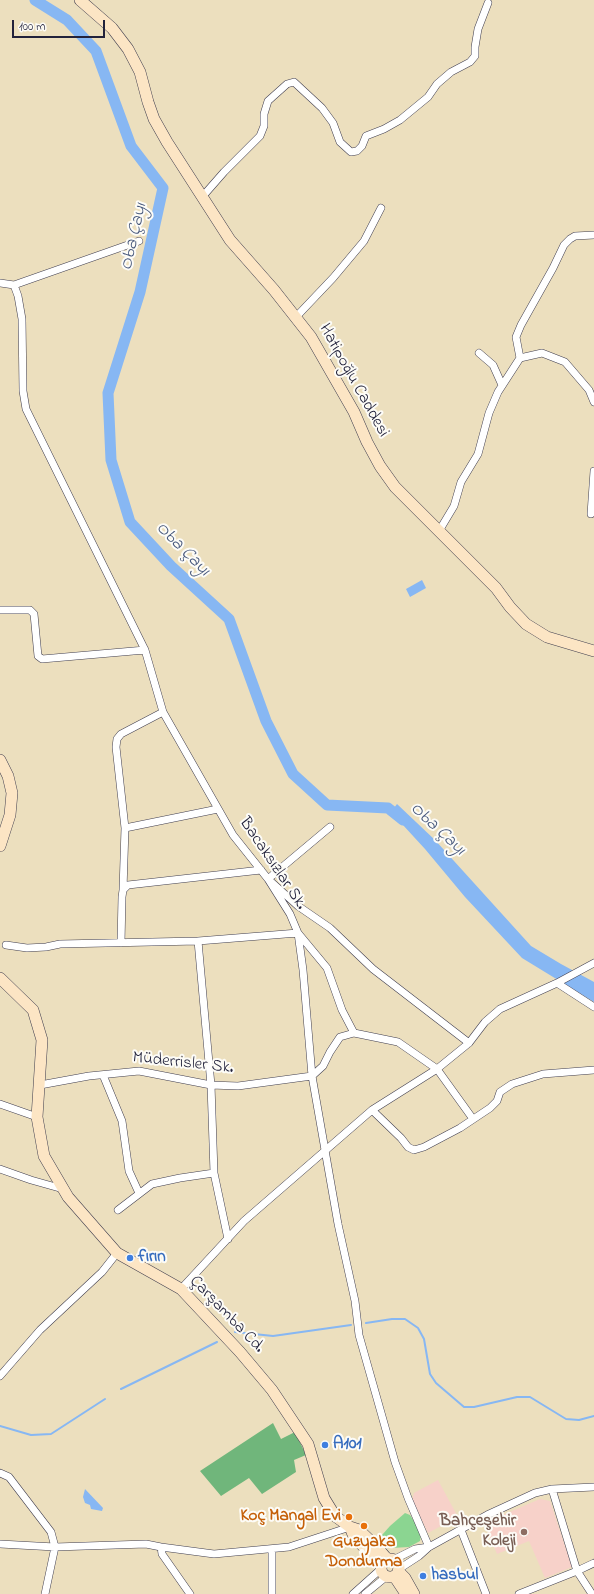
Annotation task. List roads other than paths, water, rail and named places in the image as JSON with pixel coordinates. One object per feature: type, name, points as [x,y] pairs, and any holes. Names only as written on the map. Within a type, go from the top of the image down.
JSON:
[{"type":"street","name":"Hatipoğlu Caddesi","points":[[80,0],[112,28],[128,49],[140,72],[154,119],[167,142],[230,240],[296,317],[311,337],[354,412],[367,442],[380,466],[395,487],[496,588],[510,607],[526,624],[547,637],[594,652]]},
{"type":"street","points":[[203,196],[224,172],[260,136],[264,126],[264,114],[268,102],[287,84],[294,82],[322,108],[333,124],[340,142],[351,152],[357,151],[362,146],[366,136],[384,129],[400,120],[428,97],[437,84],[451,72],[470,62],[475,56],[478,29],[488,3]]},
{"type":"street","points":[[296,317],[334,278],[364,241],[381,208]]},
{"type":"street","points":[[520,358],[516,337],[520,325],[553,268],[564,245],[575,236],[594,235]]},
{"type":"street","points":[[0,283],[14,285],[139,241]]},
{"type":"street","name":"Bacaksızlar Sk.","points":[[14,285],[18,296],[22,320],[23,391],[26,409],[146,650],[163,712],[234,835],[268,879],[290,914],[298,933],[327,968],[342,1010],[354,1033]]},
{"type":"street","points":[[480,353],[493,365],[502,385]]},
{"type":"street","points":[[439,531],[454,506],[461,482],[478,454],[489,413],[502,385],[520,358],[542,353],[565,362],[589,390],[594,402]]},
{"type":"street","points":[[591,514],[594,471]]},
{"type":"street","points":[[0,610],[30,610],[34,614],[36,620],[38,656],[42,659],[146,650]]},
{"type":"street","points":[[121,943],[125,828],[116,747],[117,740],[121,734],[163,712]]},
{"type":"street","points":[[0,760],[8,776],[12,793],[10,815],[0,846]]},
{"type":"street","points":[[125,828],[218,809]]},
{"type":"street","points":[[330,827],[268,879],[298,906],[330,928],[373,969],[469,1043]]},
{"type":"street","points":[[123,890],[128,886],[261,870]]},
{"type":"street","points":[[6,945],[27,948],[46,947],[60,944],[198,941],[298,933],[303,970],[312,1076],[338,1224],[356,1301],[359,1335],[395,1462],[408,1498],[429,1547]]},
{"type":"street","points":[[198,941],[211,1085],[214,1173],[228,1239]]},
{"type":"street","points":[[181,1289],[244,1221],[372,1110],[437,1069],[469,1043],[485,1022],[500,1009],[557,983],[594,963]]},
{"type":"street","name":"Çarşamba Cd.","points":[[0,978],[33,1010],[42,1040],[37,1117],[44,1156],[68,1197],[117,1253],[181,1289],[240,1352],[272,1390],[308,1444],[324,1498],[335,1516],[350,1527],[359,1530],[376,1546],[406,1594]]},
{"type":"street","points":[[557,983],[594,1007]]},
{"type":"street","points":[[312,1076],[323,1066],[330,1052],[340,1038],[354,1033],[398,1042],[437,1069],[473,1119]]},
{"type":"street","points":[[372,1110],[401,1138],[408,1147],[414,1150],[424,1147],[454,1131],[490,1108],[497,1101],[500,1092],[512,1084],[543,1074],[594,1070]]},
{"type":"street","name":"Müderrisler Sk.","points":[[40,1085],[139,1071],[211,1085],[238,1086],[312,1076]]},
{"type":"street","points":[[103,1075],[122,1121],[129,1171],[139,1193]]},
{"type":"street","points":[[0,1104],[37,1117]]},
{"type":"street","points":[[0,1168],[32,1180],[63,1189]]},
{"type":"street","points":[[118,1210],[152,1184],[214,1173]]},
{"type":"street","points":[[0,1376],[40,1330],[102,1272],[117,1253]]},
{"type":"street","points":[[0,1473],[9,1477],[51,1532],[55,1547],[45,1594]]},
{"type":"street","points":[[353,1594],[390,1568],[419,1556],[429,1547],[487,1515],[535,1493],[552,1489],[594,1487]]},
{"type":"street","points":[[552,1489],[577,1571],[592,1594]]},
{"type":"street","points":[[0,1544],[55,1547],[146,1544],[214,1554],[289,1547],[350,1527]]},
{"type":"street","points":[[461,1530],[486,1594]]},
{"type":"street","points":[[162,1547],[162,1554],[190,1594]]},
{"type":"street","points":[[272,1549],[272,1594]]},
{"type":"street","points":[[519,1594],[594,1563]]},
{"type":"street","points":[[365,1594],[390,1568]]},
{"type":"street","name":"Çarşamba Cd.","points":[[390,1568],[405,1578],[414,1594]]},
{"type":"water","points":[[422,580],[426,588],[410,597],[406,589]]},
{"type":"water","points":[[397,804],[435,840],[531,946],[594,982],[594,1002],[522,958],[465,897],[425,849],[391,812]]},
{"type":"water","points":[[85,1489],[103,1508],[102,1511],[91,1509],[90,1505],[85,1503],[83,1497]]},
{"type":"waterway","name":"Oba Çayı","points":[[35,0],[67,20],[96,51],[131,146],[163,188],[140,292],[108,393],[111,460],[130,522],[171,566],[229,619],[266,721],[293,774],[327,805],[388,808],[403,820]]},
{"type":"waterway","points":[[366,1323],[392,1319],[405,1319],[418,1328],[424,1339],[430,1374],[436,1383],[464,1407],[474,1407],[517,1397],[530,1397],[566,1419],[579,1420],[594,1416]]},
{"type":"waterway","points":[[235,1332],[273,1336],[351,1325]]},
{"type":"waterway","points":[[121,1389],[217,1342]]},
{"type":"waterway","points":[[0,1426],[31,1435],[51,1434],[105,1399]]},
{"type":"place","name":"fırın","points":[[130,1258]]},
{"type":"place","name":"A101","points":[[325,1445]]},
{"type":"place","name":"Koç Mangal Evi","points":[[349,1517]]},
{"type":"place","name":"Guzyaka Dondurma","points":[[364,1526]]},
{"type":"place","name":"Bahçeşehir Koleji","points":[[524,1532]]},
{"type":"place","name":"hasbul","points":[[423,1576]]}]
